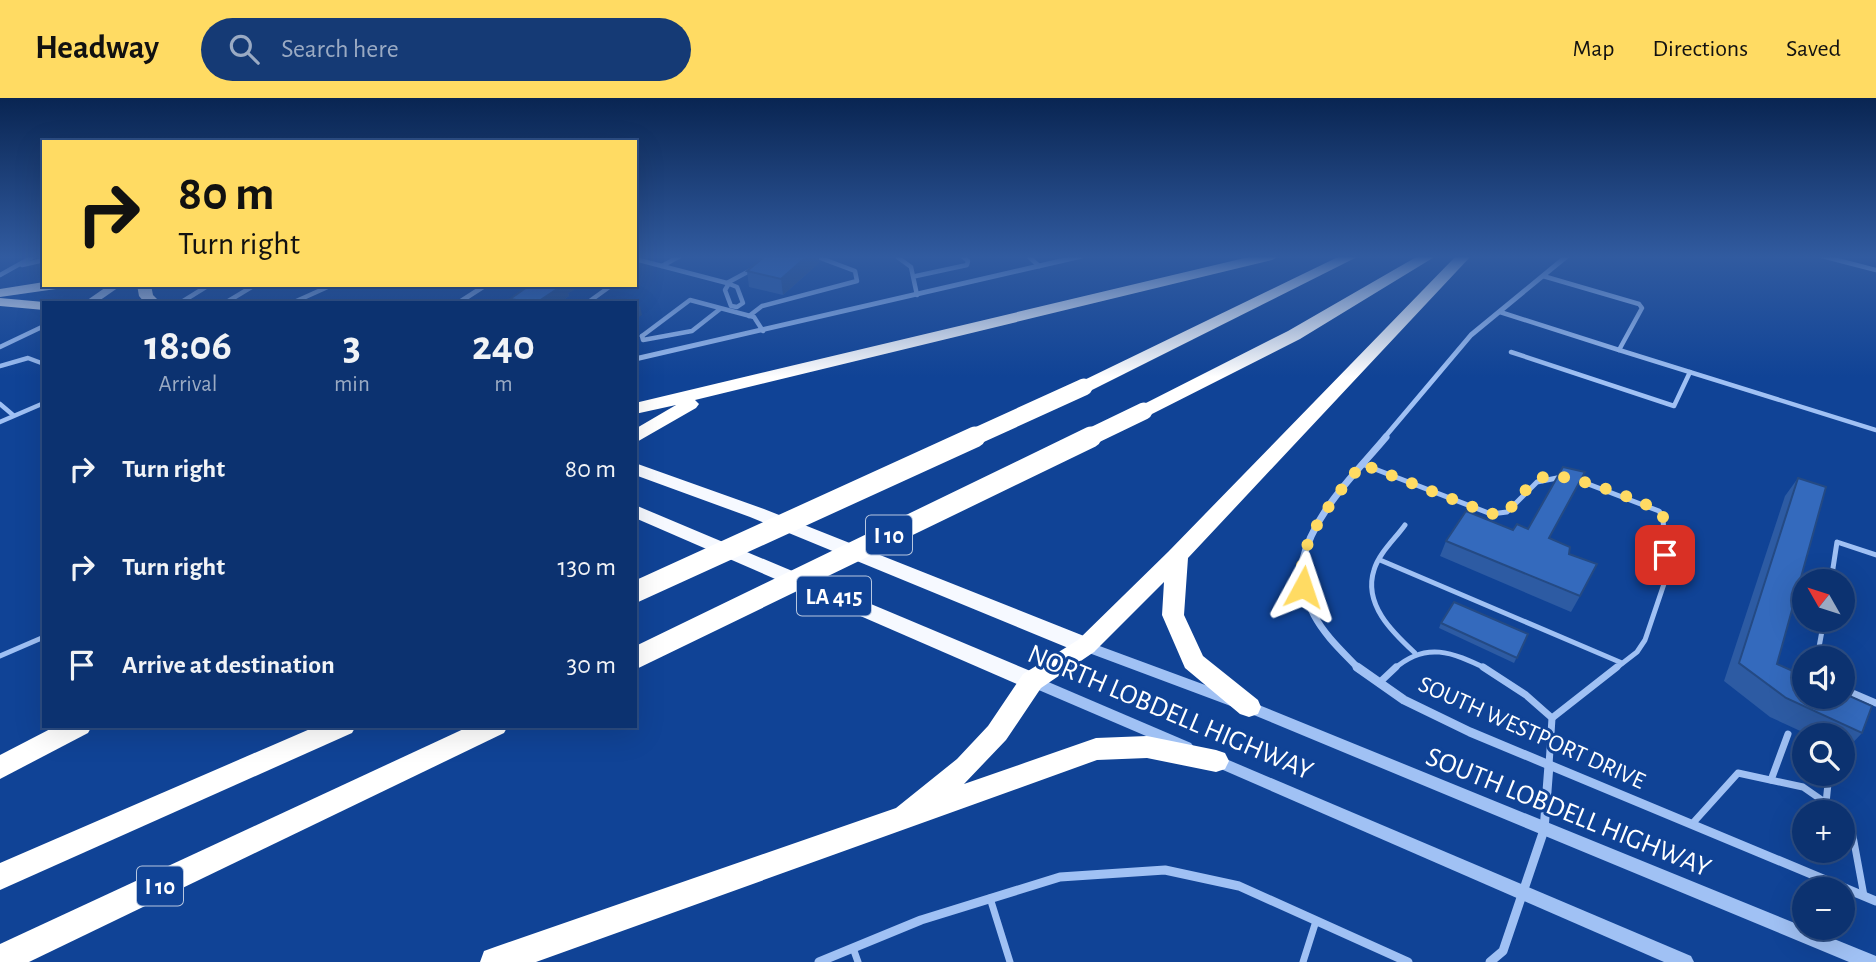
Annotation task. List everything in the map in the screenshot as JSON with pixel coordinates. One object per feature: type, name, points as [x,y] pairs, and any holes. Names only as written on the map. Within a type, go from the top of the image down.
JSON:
[{"type":"highway","points":[[637,410],[1107,296]]},
{"type":"highway","name":"I 10","points":[[637,591],[1084,387],[1270,296]]},
{"type":"highway","name":"I 10","points":[[637,657],[1144,411],[1294,335],[1360,296]]},
{"type":"highway","points":[[906,815],[966,766],[996,733],[1032,681],[1086,646],[1177,556],[1425,296]]},
{"type":"highway","points":[[0,302],[42,306]]},
{"type":"highway","points":[[637,436],[711,393]]},
{"type":"highway","name":"NORTH LOBDELL HIGHWAY","points":[[637,470],[757,513],[1086,646]]},
{"type":"highway","name":"NORTH LOBDELL HIGHWAY","points":[[637,512],[1032,681]]},
{"type":"highway","points":[[1177,556],[1173,615],[1193,662],[1248,707]]},
{"type":"highway","points":[[0,768],[75,728]]},
{"type":"highway","points":[[0,877],[338,728]]},
{"type":"highway","name":"I 10","points":[[0,960],[491,728]]},
{"type":"highway","points":[[495,962],[1096,749],[1147,747],[1216,761]]},
{"type":"street","points":[[637,359],[911,296]]},
{"type":"street","name":"SOUTH WESTPORT DRIVE","points":[[1519,296],[1471,335],[1331,502],[1311,539],[1302,564],[1303,587],[1314,615],[1329,639],[1360,670],[1404,700],[1470,732],[1876,901]]},
{"type":"street","name":"LA 415","points":[[1086,646],[1248,707]]},
{"type":"street","name":"NORTH LOBDELL HIGHWAY","points":[[1032,681],[1685,962]]},
{"type":"street","name":"SOUTH LOBDELL HIGHWAY","points":[[1248,707],[1870,962]]},
{"type":"street","points":[[1490,962],[1503,951],[1544,830],[1549,765]]},
{"type":"street","points":[[819,962],[921,920],[1060,877],[1165,870],[1239,886],[1408,962]]},
{"type":"lane","points":[[727,296],[731,306],[737,307],[743,303],[740,296]]},
{"type":"lane","points":[[749,316],[762,306],[799,296]]},
{"type":"lane","points":[[1613,296],[1639,304],[1642,308],[1619,350]]},
{"type":"lane","points":[[643,340],[642,336],[690,300],[754,317],[763,331]]},
{"type":"lane","points":[[737,307],[738,313]]},
{"type":"lane","points":[[637,344],[643,340],[691,331],[720,309]]},
{"type":"lane","points":[[1500,312],[1876,429]]},
{"type":"lane","points":[[0,347],[42,327]]},
{"type":"lane","points":[[1511,352],[1674,406],[1690,372]]},
{"type":"lane","points":[[0,366],[21,358],[35,358],[42,363]]},
{"type":"lane","points":[[0,422],[42,403]]},
{"type":"lane","points":[[0,404],[13,415]]},
{"type":"lane","points":[[1362,464],[1491,514],[1507,512],[1536,481],[1546,476],[1571,478],[1658,511],[1663,517],[1667,578],[1645,640],[1637,652],[1552,718]]},
{"type":"lane","points":[[1405,526],[1374,571],[1373,589],[1376,605],[1392,632],[1415,653]]},
{"type":"lane","points":[[1833,569],[1838,542],[1876,555]]},
{"type":"lane","points":[[1380,560],[1622,663]]},
{"type":"lane","points":[[0,656],[42,638]]},
{"type":"lane","points":[[1379,683],[1415,653],[1433,649],[1468,661],[1537,701],[1552,718],[1549,765]]},
{"type":"lane","points":[[1855,694],[1876,703]]},
{"type":"lane","points":[[1771,780],[1788,734]]},
{"type":"lane","points":[[1692,824],[1738,773],[1802,787],[1822,800]]},
{"type":"lane","points":[[1855,847],[1864,896]]},
{"type":"lane","points":[[990,898],[1010,962]]},
{"type":"lane","points":[[1304,962],[1316,921]]},
{"type":"lane","points":[[853,948],[858,962]]},
{"type":"building","points":[[514,296],[546,296],[539,301],[510,299]]},
{"type":"building","points":[[1563,467],[1585,472],[1549,538],[1570,547],[1569,554],[1597,564],[1580,596],[1446,541],[1466,511],[1513,530],[1517,524],[1528,529]]},
{"type":"building","points":[[1798,478],[1826,487],[1803,569],[1792,569],[1792,610],[1777,664],[1792,671],[1792,701],[1739,663]]},
{"type":"building","points":[[1454,602],[1528,634],[1517,658],[1441,623]]},
{"type":"building","points":[[1855,698],[1872,706],[1862,733],[1855,730],[1855,723],[1840,723],[1810,709],[1855,709]]},
{"type":"route","points":[[1303,587],[1302,564],[1311,539],[1331,502],[1362,464],[1491,514],[1507,512],[1536,481],[1546,476],[1571,478],[1651,506],[1658,511],[1663,517],[1665,555]]}]
